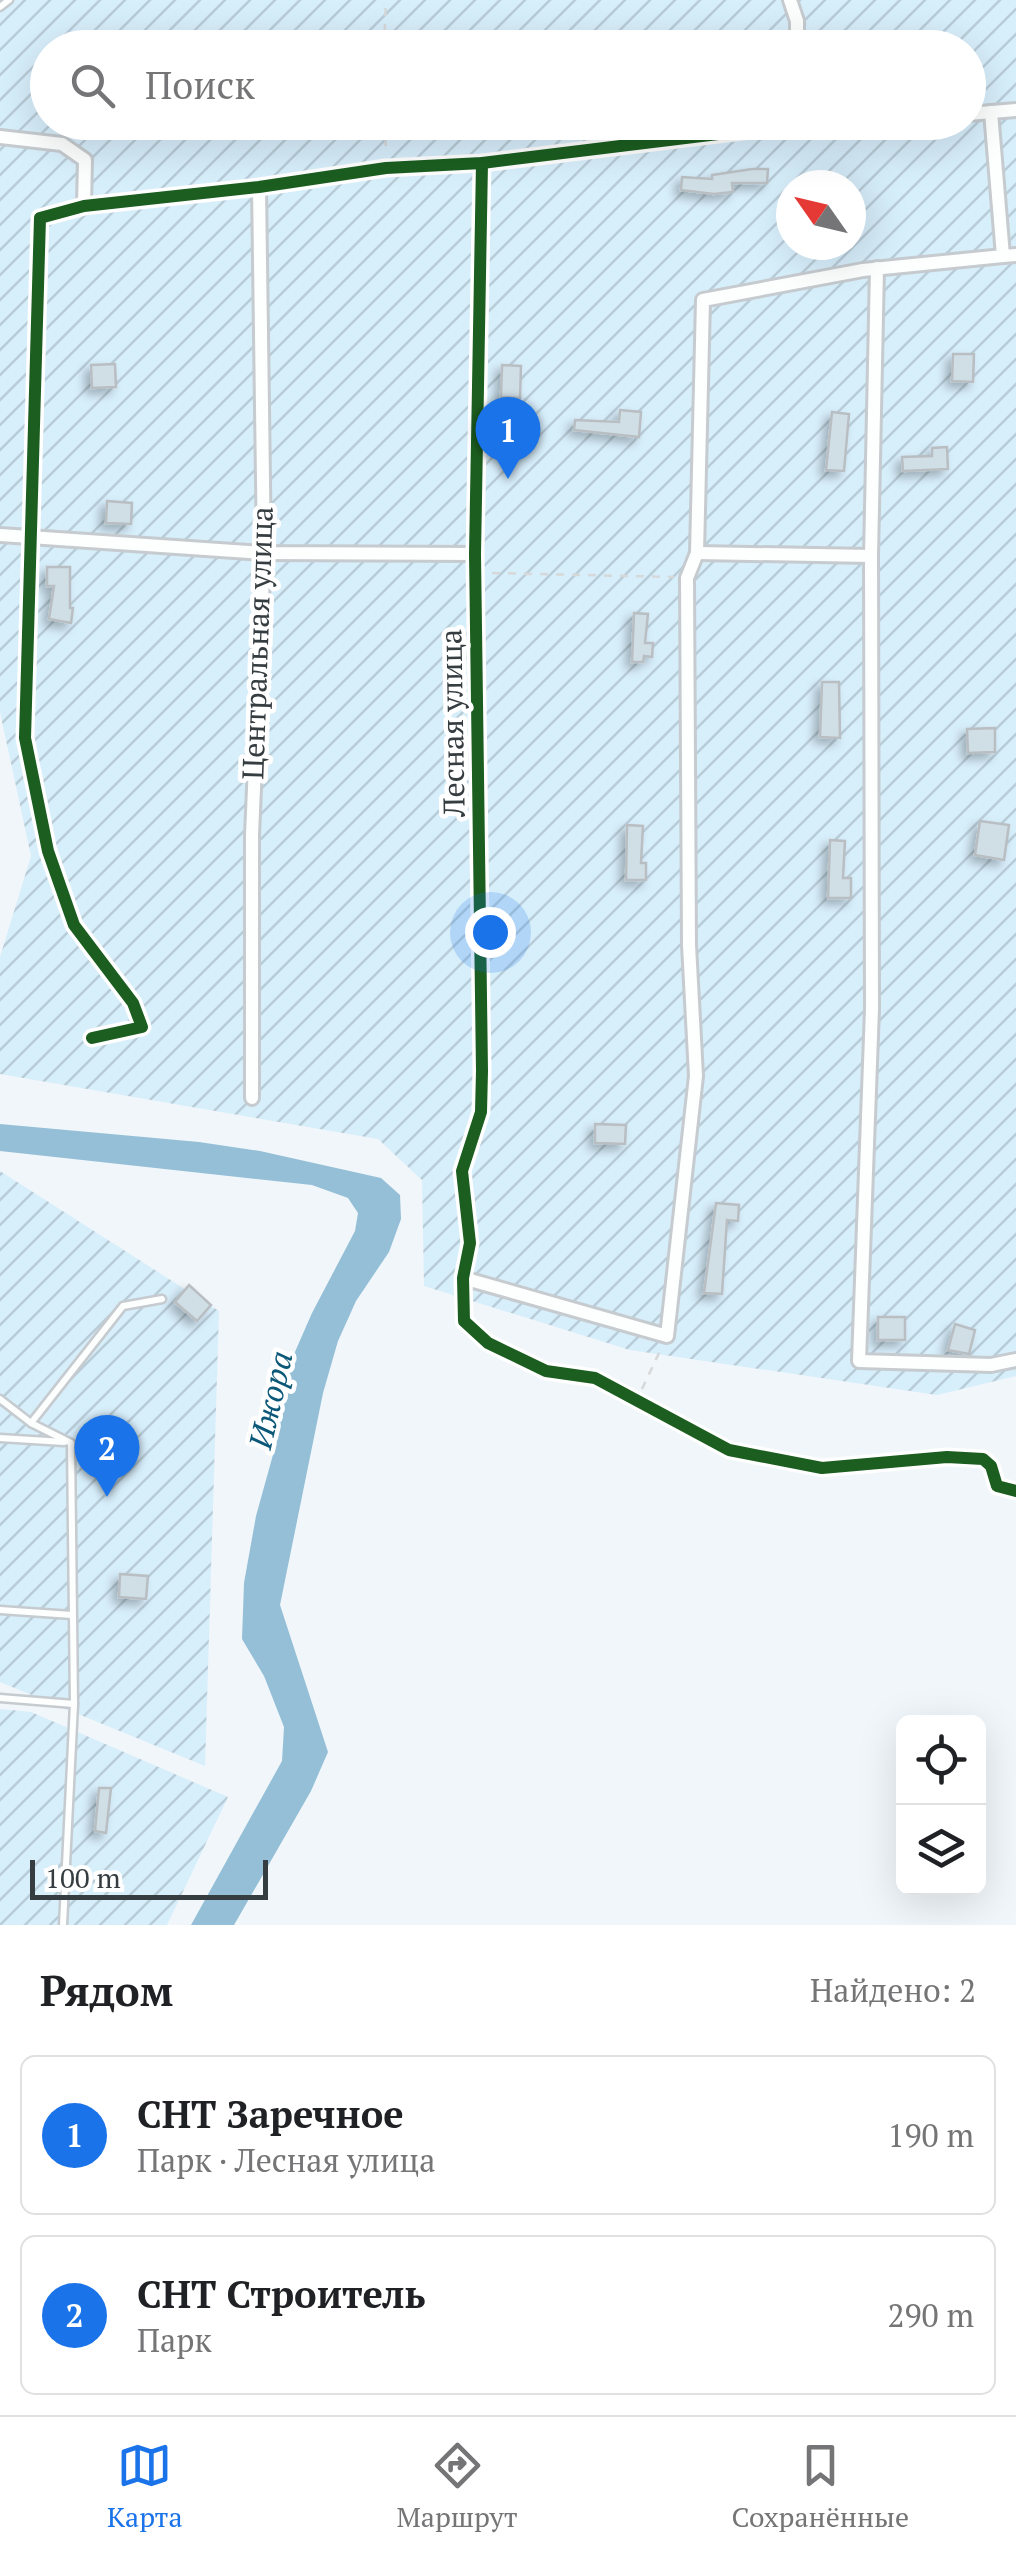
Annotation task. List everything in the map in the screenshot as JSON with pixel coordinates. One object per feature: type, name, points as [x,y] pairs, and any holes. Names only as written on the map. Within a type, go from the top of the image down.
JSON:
[{"type":"street","points":[[790,0],[798,30]]},
{"type":"street","points":[[986,112],[1016,110]]},
{"type":"street","points":[[463,1278],[667,1336],[696,1076],[689,945],[688,578],[697,554],[703,300],[877,268],[1009,256],[991,112]]},
{"type":"street","points":[[0,137],[62,144],[85,160],[84,206]]},
{"type":"street","points":[[92,1038],[142,1027],[133,1003],[74,925],[48,851],[25,738],[40,218],[84,206],[386,168],[482,163],[657,140]]},
{"type":"street","name":"Лесная улица","points":[[482,163],[475,554],[482,1071],[481,1112],[462,1171],[470,1243],[463,1278],[464,1320],[488,1343],[546,1371],[594,1378],[729,1450],[822,1468],[947,1457],[983,1459],[991,1466],[998,1486],[1016,1490]]},
{"type":"street","name":"Центральная улица","points":[[252,1098],[252,835],[264,552],[259,187]]},
{"type":"street","points":[[877,268],[870,556],[872,1009],[859,1361],[990,1365],[1016,1360]]},
{"type":"street","points":[[0,535],[264,552],[475,554]]},
{"type":"street","points":[[697,554],[870,556]]},
{"type":"lane","points":[[0,7],[9,0]]},
{"type":"lane","points":[[31,1423],[123,1306],[162,1300]]},
{"type":"lane","points":[[0,1399],[31,1423],[70,1442]]},
{"type":"lane","points":[[0,1438],[70,1442]]},
{"type":"lane","points":[[64,1925],[74,1704],[70,1442]]},
{"type":"lane","points":[[0,1610],[72,1614]]},
{"type":"lane","points":[[0,1698],[74,1704]]},
{"type":"path","points":[[385,30],[386,0]]},
{"type":"path","points":[[385,140],[386,168]]},
{"type":"path","points":[[475,554],[489,573],[688,578]]},
{"type":"path","points":[[638,1400],[667,1336]]},
{"type":"shaded area","points":[[0,0],[1016,0],[1016,1376],[937,1395],[630,1350],[424,1286],[422,1180],[378,1139],[0,1074],[0,957],[31,856],[0,712]]},
{"type":"shaded area","points":[[0,1171],[219,1311],[205,1766],[0,1682]]},
{"type":"shaded area","points":[[0,1709],[31,1712],[228,1797],[167,1925],[0,1925]]},
{"type":"water","name":"Ижора","points":[[0,1124],[260,1151],[381,1178],[400,1195],[401,1219],[389,1252],[356,1301],[338,1341],[323,1393],[280,1605],[328,1752],[311,1791],[234,1925],[191,1925],[282,1761],[284,1727],[264,1676],[242,1639],[244,1583],[291,1361],[355,1231],[358,1213],[348,1198],[312,1185],[0,1151]]},
{"type":"building","points":[[768,169],[767,183],[732,183],[733,192],[714,194],[681,190],[682,177],[712,179],[712,175]]},
{"type":"building","points":[[953,354],[974,354],[973,382],[952,381]]},
{"type":"building","points":[[115,364],[116,387],[92,388],[91,365]]},
{"type":"building","points":[[502,365],[521,366],[520,398],[501,397]]},
{"type":"building","points":[[620,410],[641,412],[639,437],[574,430],[575,420],[619,422]]},
{"type":"building","points":[[832,412],[849,414],[844,471],[826,470]]},
{"type":"building","points":[[947,447],[948,469],[903,471],[902,457],[932,456],[932,448]]},
{"type":"building","points":[[107,501],[132,503],[131,524],[106,523]]},
{"type":"building","points":[[47,567],[70,567],[71,623],[49,619],[54,586],[47,586]]},
{"type":"building","points":[[634,613],[648,614],[645,643],[653,643],[652,657],[644,656],[643,662],[632,662]]},
{"type":"building","points":[[822,682],[839,682],[840,738],[820,737]]},
{"type":"building","points":[[995,728],[995,752],[968,753],[967,729]]},
{"type":"building","points":[[980,821],[1009,825],[1004,860],[975,855]]},
{"type":"building","points":[[627,825],[643,826],[641,863],[646,863],[646,880],[626,880]]},
{"type":"building","points":[[830,840],[845,841],[843,878],[851,878],[851,898],[828,898]]},
{"type":"building","points":[[595,1124],[626,1125],[625,1144],[595,1143]]},
{"type":"building","points":[[716,1203],[739,1205],[738,1221],[727,1220],[722,1294],[704,1293]]},
{"type":"building","points":[[189,1285],[211,1305],[197,1321],[175,1302]]},
{"type":"building","points":[[878,1317],[905,1317],[905,1340],[878,1340]]},
{"type":"building","points":[[955,1324],[975,1330],[969,1354],[948,1350]]},
{"type":"building","points":[[120,1574],[148,1576],[146,1599],[119,1597]]},
{"type":"building","points":[[99,1788],[111,1788],[106,1833],[95,1831]]},
{"type":"cycle path","points":[[92,1038],[142,1027],[133,1003],[74,925],[48,851],[25,738],[40,218],[84,206],[386,168],[482,163],[669,140]]},
{"type":"cycle path","points":[[482,163],[475,554],[482,1071],[481,1112],[462,1171],[470,1243],[463,1278],[464,1321],[488,1343],[546,1371],[595,1378],[729,1450],[822,1468],[947,1457],[983,1459],[991,1466],[997,1486],[1016,1491]]},
{"type":"place","name":"СНТ Заречное","points":[[508,479]]},
{"type":"place","name":"СНТ Строитель","points":[[107,1497]]}]
